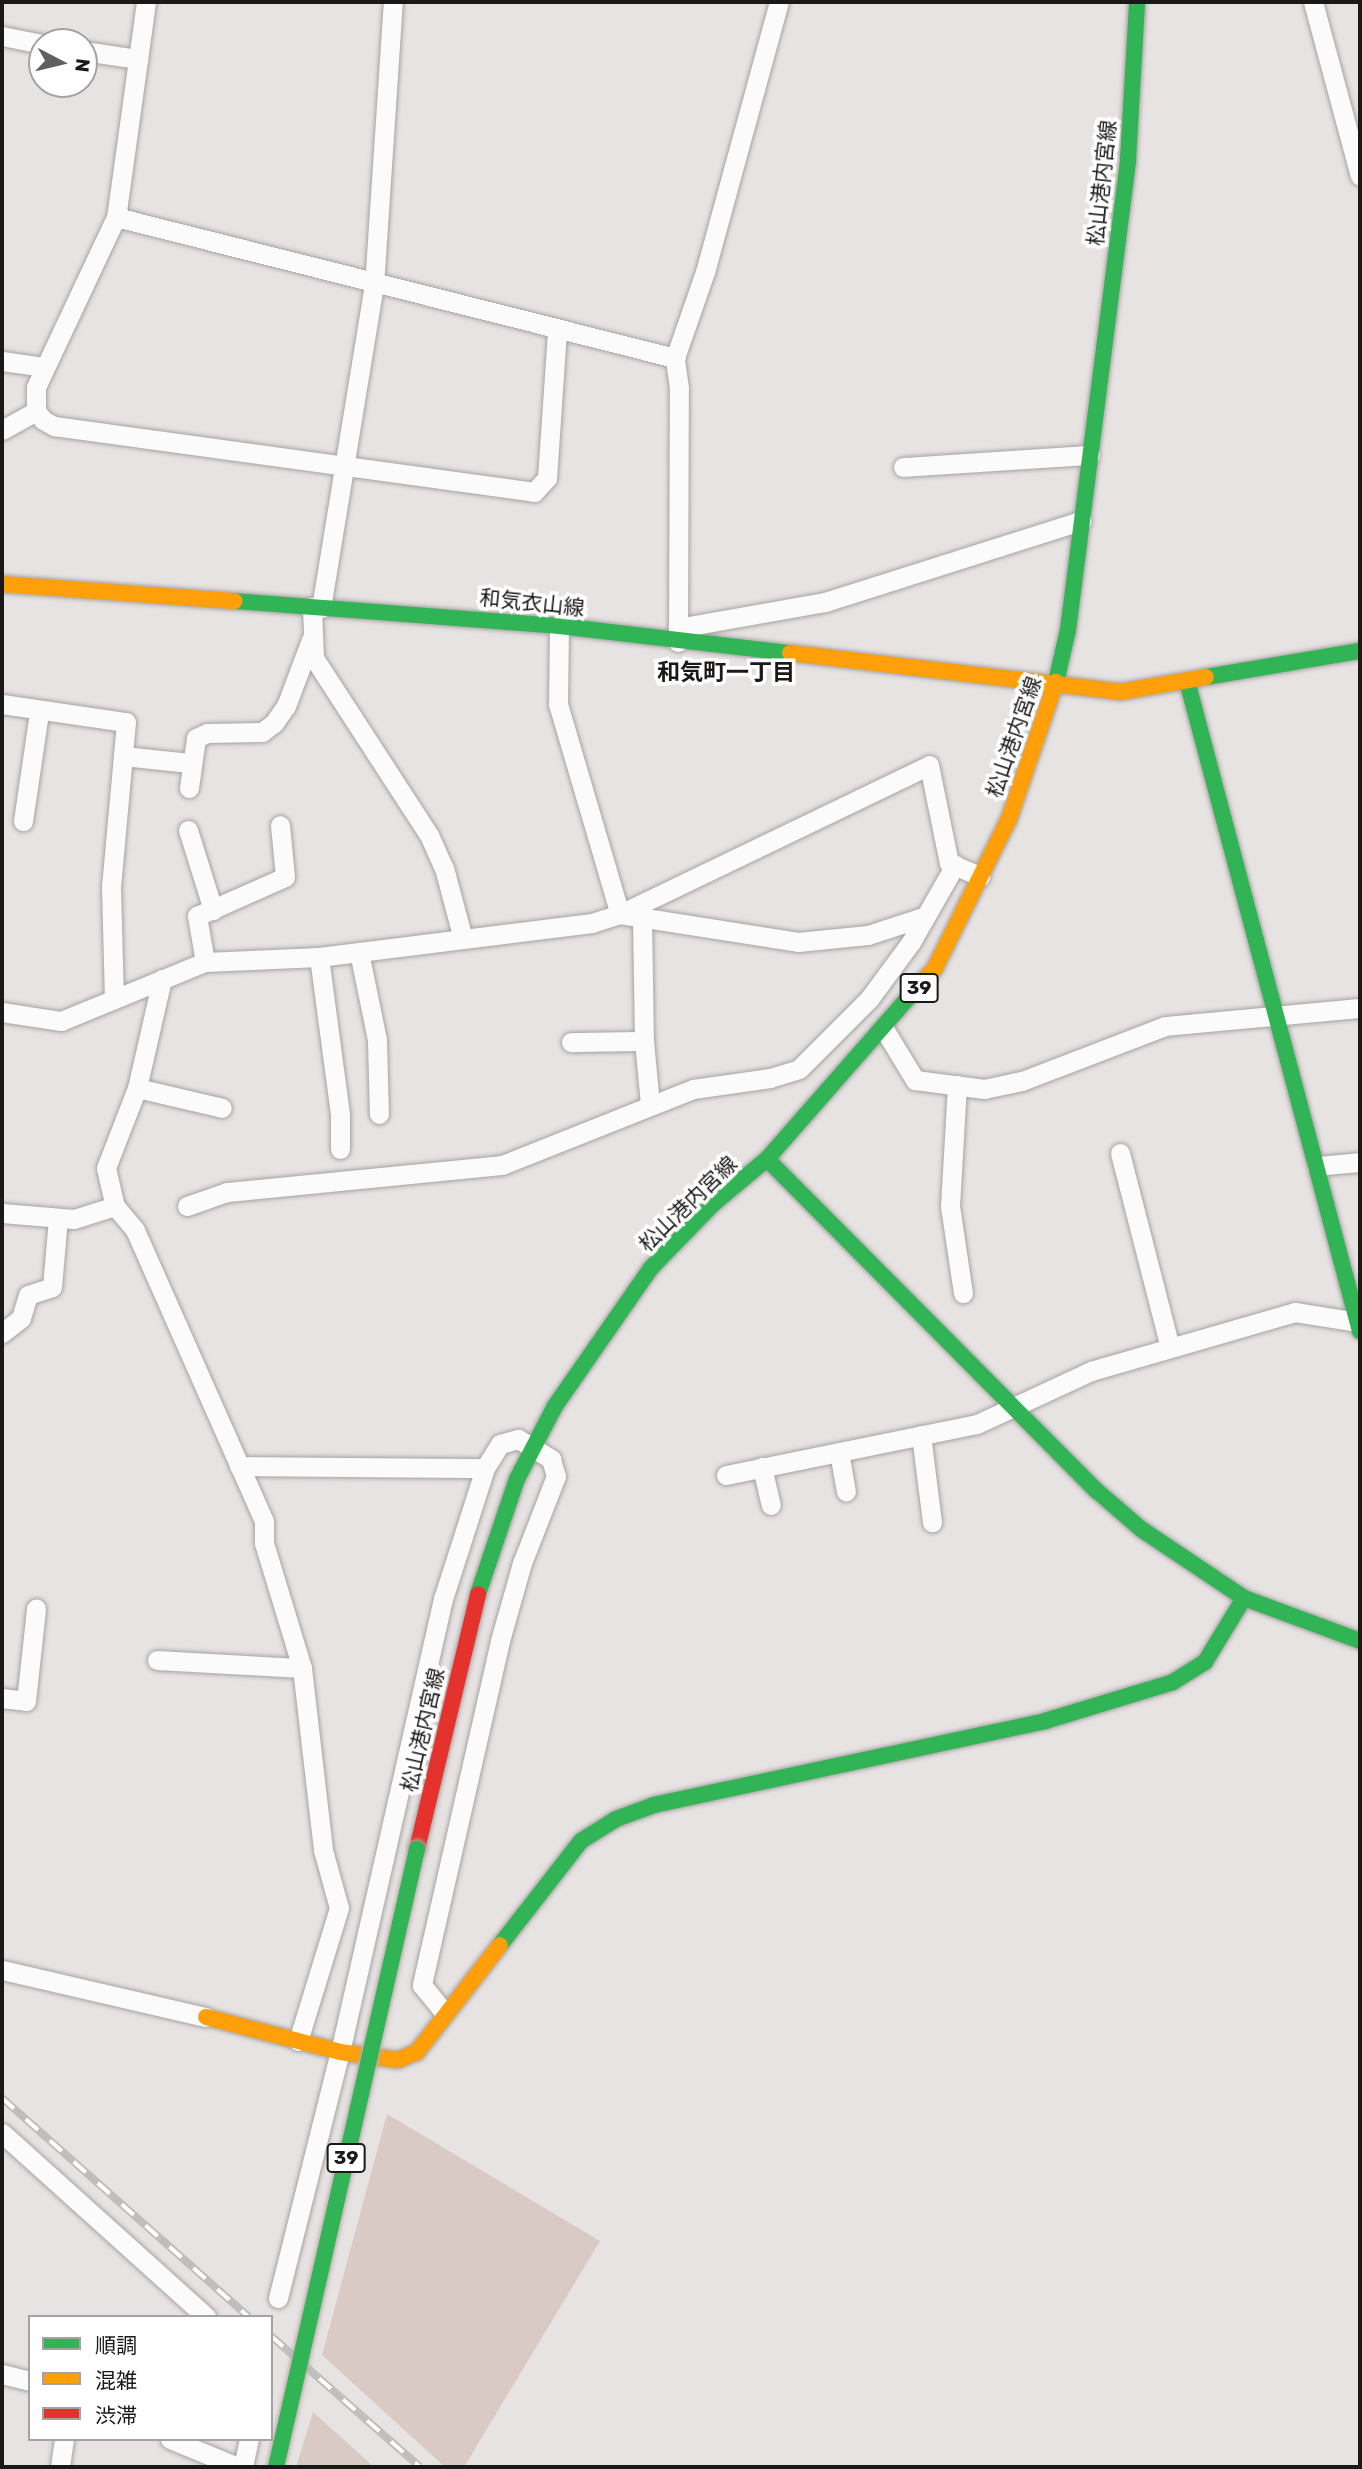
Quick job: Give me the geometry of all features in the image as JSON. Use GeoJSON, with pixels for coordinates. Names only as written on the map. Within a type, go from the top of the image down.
{"type":"FeatureCollection","features":[{"type":"Feature","properties":{"kind":"main road","name":"松山港内宮線"},"geometry":{"type":"LineString","coordinates":[[276,2467],[480,1586],[533,1444],[582,1361],[651,1268],[713,1204],[767,1159],[884,1030],[935,968],[1009,819],[1056,684],[1068,630],[1128,160],[1138,2]]}},
{"type":"Feature","properties":{"kind":"main road","name":"和気衣山線"},"geometry":{"type":"LineString","coordinates":[[2,584],[678,635],[1120,692],[1360,651]]}},
{"type":"Feature","properties":{"kind":"main road"},"geometry":{"type":"LineString","coordinates":[[1187,681],[1359,1326]]}},
{"type":"Feature","properties":{"kind":"main road"},"geometry":{"type":"LineString","coordinates":[[767,1159],[1015,1409],[1141,1529],[1244,1598],[1360,1641]]}},
{"type":"Feature","properties":{"kind":"main road"},"geometry":{"type":"LineString","coordinates":[[206,2017],[340,2052],[398,2060],[417,2052],[444,2012],[581,1841],[616,1819],[654,1805],[1045,1721],[1173,1682],[1205,1662],[1244,1598]]}},
{"type":"Feature","properties":{"kind":"street"},"geometry":{"type":"LineString","coordinates":[[36,411],[36,387],[44,367],[116,217],[146,2]]}},
{"type":"Feature","properties":{"kind":"street"},"geometry":{"type":"LineString","coordinates":[[393,2],[374,286],[344,467],[317,607],[313,636],[314,658],[429,835],[444,868],[463,939]]}},
{"type":"Feature","properties":{"kind":"street"},"geometry":{"type":"LineString","coordinates":[[779,2],[705,272],[675,358],[679,388],[678,635],[825,602],[1081,521]]}},
{"type":"Feature","properties":{"kind":"street"},"geometry":{"type":"LineString","coordinates":[[1313,2],[1360,176]]}},
{"type":"Feature","properties":{"kind":"street"},"geometry":{"type":"LineString","coordinates":[[2,36],[28,41]]}},
{"type":"Feature","properties":{"kind":"street"},"geometry":{"type":"LineString","coordinates":[[98,53],[138,59]]}},
{"type":"Feature","properties":{"kind":"street"},"geometry":{"type":"LineString","coordinates":[[116,217],[374,286],[675,358]]}},
{"type":"Feature","properties":{"kind":"street"},"geometry":{"type":"LineString","coordinates":[[36,411],[54,426],[534,492],[547,478],[557,331]]}},
{"type":"Feature","properties":{"kind":"street"},"geometry":{"type":"LineString","coordinates":[[2,361],[44,367]]}},
{"type":"Feature","properties":{"kind":"street"},"geometry":{"type":"LineString","coordinates":[[2,430],[36,411]]}},
{"type":"Feature","properties":{"kind":"street"},"geometry":{"type":"LineString","coordinates":[[904,467],[1090,454]]}},
{"type":"Feature","properties":{"kind":"street"},"geometry":{"type":"LineString","coordinates":[[559,626],[558,704],[620,914]]}},
{"type":"Feature","properties":{"kind":"street"},"geometry":{"type":"LineString","coordinates":[[188,788],[196,738],[207,733],[262,732],[274,723],[286,706],[313,636]]}},
{"type":"Feature","properties":{"kind":"street"},"geometry":{"type":"LineString","coordinates":[[2,704],[40,712],[127,722],[111,886],[114,999]]}},
{"type":"Feature","properties":{"kind":"street"},"geometry":{"type":"LineString","coordinates":[[23,821],[40,712]]}},
{"type":"Feature","properties":{"kind":"street"},"geometry":{"type":"LineString","coordinates":[[123,756],[190,763]]}},
{"type":"Feature","properties":{"kind":"street"},"geometry":{"type":"LineString","coordinates":[[2,1012],[61,1021],[205,962],[318,957],[592,923],[620,914],[929,765],[949,863],[980,876]]}},
{"type":"Feature","properties":{"kind":"street"},"geometry":{"type":"LineString","coordinates":[[205,962],[197,916],[285,877],[280,825]]}},
{"type":"Feature","properties":{"kind":"street"},"geometry":{"type":"LineString","coordinates":[[188,830],[213,910]]}},
{"type":"Feature","properties":{"kind":"street"},"geometry":{"type":"LineString","coordinates":[[187,1206],[227,1192],[502,1165],[692,1088],[770,1078],[799,1069],[869,999],[926,916],[955,866]]}},
{"type":"Feature","properties":{"kind":"street"},"geometry":{"type":"LineString","coordinates":[[620,914],[808,942],[868,935],[926,916]]}},
{"type":"Feature","properties":{"kind":"street"},"geometry":{"type":"LineString","coordinates":[[642,917],[644,1041],[650,1105]]}},
{"type":"Feature","properties":{"kind":"street"},"geometry":{"type":"LineString","coordinates":[[359,952],[377,1040],[379,1114]]}},
{"type":"Feature","properties":{"kind":"street"},"geometry":{"type":"LineString","coordinates":[[318,957],[340,1115],[340,1149]]}},
{"type":"Feature","properties":{"kind":"street"},"geometry":{"type":"LineString","coordinates":[[162,979],[137,1088],[106,1168],[114,1206],[135,1230],[264,1521],[264,1543],[302,1668],[323,1850],[339,1908],[298,2041]]}},
{"type":"Feature","properties":{"kind":"street"},"geometry":{"type":"LineString","coordinates":[[884,1030],[915,1080],[984,1089],[1022,1081],[1165,1026],[1279,1019],[1360,1008]]}},
{"type":"Feature","properties":{"kind":"street"},"geometry":{"type":"LineString","coordinates":[[571,1042],[644,1041]]}},
{"type":"Feature","properties":{"kind":"street"},"geometry":{"type":"LineString","coordinates":[[957,1085],[950,1206],[963,1293]]}},
{"type":"Feature","properties":{"kind":"street"},"geometry":{"type":"LineString","coordinates":[[137,1088],[222,1108]]}},
{"type":"Feature","properties":{"kind":"street"},"geometry":{"type":"LineString","coordinates":[[1120,1153],[1170,1348]]}},
{"type":"Feature","properties":{"kind":"street"},"geometry":{"type":"LineString","coordinates":[[1317,1166],[1360,1162]]}},
{"type":"Feature","properties":{"kind":"street"},"geometry":{"type":"LineString","coordinates":[[2,1213],[58,1219],[114,1206]]}},
{"type":"Feature","properties":{"kind":"street"},"geometry":{"type":"LineString","coordinates":[[2,1333],[20,1318],[28,1295],[52,1287],[58,1219]]}},
{"type":"Feature","properties":{"kind":"street"},"geometry":{"type":"LineString","coordinates":[[726,1475],[978,1424],[1015,1409],[1091,1371],[1295,1312],[1359,1326]]}},
{"type":"Feature","properties":{"kind":"street"},"geometry":{"type":"LineString","coordinates":[[921,1435],[932,1522]]}},
{"type":"Feature","properties":{"kind":"street"},"geometry":{"type":"LineString","coordinates":[[278,2298],[340,2052],[443,1599],[485,1468],[500,1444],[519,1438],[533,1444],[551,1459],[556,1476],[522,1563],[500,1641],[422,1985],[444,2012]]}},
{"type":"Feature","properties":{"kind":"street"},"geometry":{"type":"LineString","coordinates":[[839,1452],[846,1491]]}},
{"type":"Feature","properties":{"kind":"street"},"geometry":{"type":"LineString","coordinates":[[239,1466],[485,1468]]}},
{"type":"Feature","properties":{"kind":"street"},"geometry":{"type":"LineString","coordinates":[[762,1468],[771,1504]]}},
{"type":"Feature","properties":{"kind":"street"},"geometry":{"type":"LineString","coordinates":[[2,1699],[26,1702],[36,1609]]}},
{"type":"Feature","properties":{"kind":"street"},"geometry":{"type":"LineString","coordinates":[[157,1660],[302,1668]]}},
{"type":"Feature","properties":{"kind":"street"},"geometry":{"type":"LineString","coordinates":[[2,1970],[206,2017]]}},
{"type":"Feature","properties":{"kind":"street"},"geometry":{"type":"LineString","coordinates":[[2,2133],[204,2315]]}},
{"type":"Feature","properties":{"kind":"street"},"geometry":{"type":"LineString","coordinates":[[2,2374],[28,2380]]}},
{"type":"Feature","properties":{"kind":"street"},"geometry":{"type":"LineString","coordinates":[[60,2467],[64,2441]]}},
{"type":"Feature","properties":{"kind":"street"},"geometry":{"type":"LineString","coordinates":[[175,2441],[240,2467],[248,2441]]}},
{"type":"Feature","properties":{"kind":"shaded area"},"geometry":{"type":"Polygon","coordinates":[[[387,2114],[600,2241],[464,2467],[445,2467],[322,2355],[387,2114]]]}},
{"type":"Feature","properties":{"kind":"shaded area"},"geometry":{"type":"Polygon","coordinates":[[[313,2412],[374,2467],[296,2467],[313,2412]]]}},
{"type":"Feature","properties":{"kind":"railway"},"geometry":{"type":"LineString","coordinates":[[2,2098],[247,2315]]}},
{"type":"Feature","properties":{"kind":"railway"},"geometry":{"type":"LineString","coordinates":[[273,2338],[420,2467]]}},
{"type":"Feature","properties":{"kind":"traffic: fast"},"geometry":{"type":"LineString","coordinates":[[1056,682],[1068,630],[1128,160],[1137,2]]}},
{"type":"Feature","properties":{"kind":"traffic: fast"},"geometry":{"type":"LineString","coordinates":[[234,601],[559,626],[790,653]]}},
{"type":"Feature","properties":{"kind":"traffic: fast"},"geometry":{"type":"LineString","coordinates":[[1206,677],[1360,651]]}},
{"type":"Feature","properties":{"kind":"traffic: fast"},"geometry":{"type":"LineString","coordinates":[[1187,681],[1360,1331]]}},
{"type":"Feature","properties":{"kind":"traffic: fast"},"geometry":{"type":"LineString","coordinates":[[478,1594],[517,1479],[555,1406],[651,1268],[713,1204],[767,1159],[923,981]]}},
{"type":"Feature","properties":{"kind":"traffic: fast"},"geometry":{"type":"LineString","coordinates":[[767,1159],[1097,1491],[1141,1529],[1244,1598],[1360,1641]]}},
{"type":"Feature","properties":{"kind":"traffic: fast"},"geometry":{"type":"LineString","coordinates":[[500,1945],[581,1841],[616,1819],[654,1805],[1045,1721],[1173,1682],[1205,1662],[1244,1598]]}},
{"type":"Feature","properties":{"kind":"traffic: fast"},"geometry":{"type":"LineString","coordinates":[[276,2467],[417,1849]]}},
{"type":"Feature","properties":{"kind":"traffic: slow"},"geometry":{"type":"LineString","coordinates":[[2,584],[234,601]]}},
{"type":"Feature","properties":{"kind":"traffic: slow"},"geometry":{"type":"LineString","coordinates":[[790,653],[1120,692],[1206,677]]}},
{"type":"Feature","properties":{"kind":"traffic: slow"},"geometry":{"type":"LineString","coordinates":[[923,981],[935,968],[1009,819],[1056,682]]}},
{"type":"Feature","properties":{"kind":"traffic: slow"},"geometry":{"type":"LineString","coordinates":[[206,2017],[340,2052],[398,2060],[417,2052],[500,1945]]}},
{"type":"Feature","properties":{"kind":"traffic: jam"},"geometry":{"type":"LineString","coordinates":[[417,1849],[478,1594]]}},
{"type":"Feature","properties":{"kind":"district","name":"和気町一丁目"},"geometry":{"type":"Point","coordinates":[726,672]}}]}
